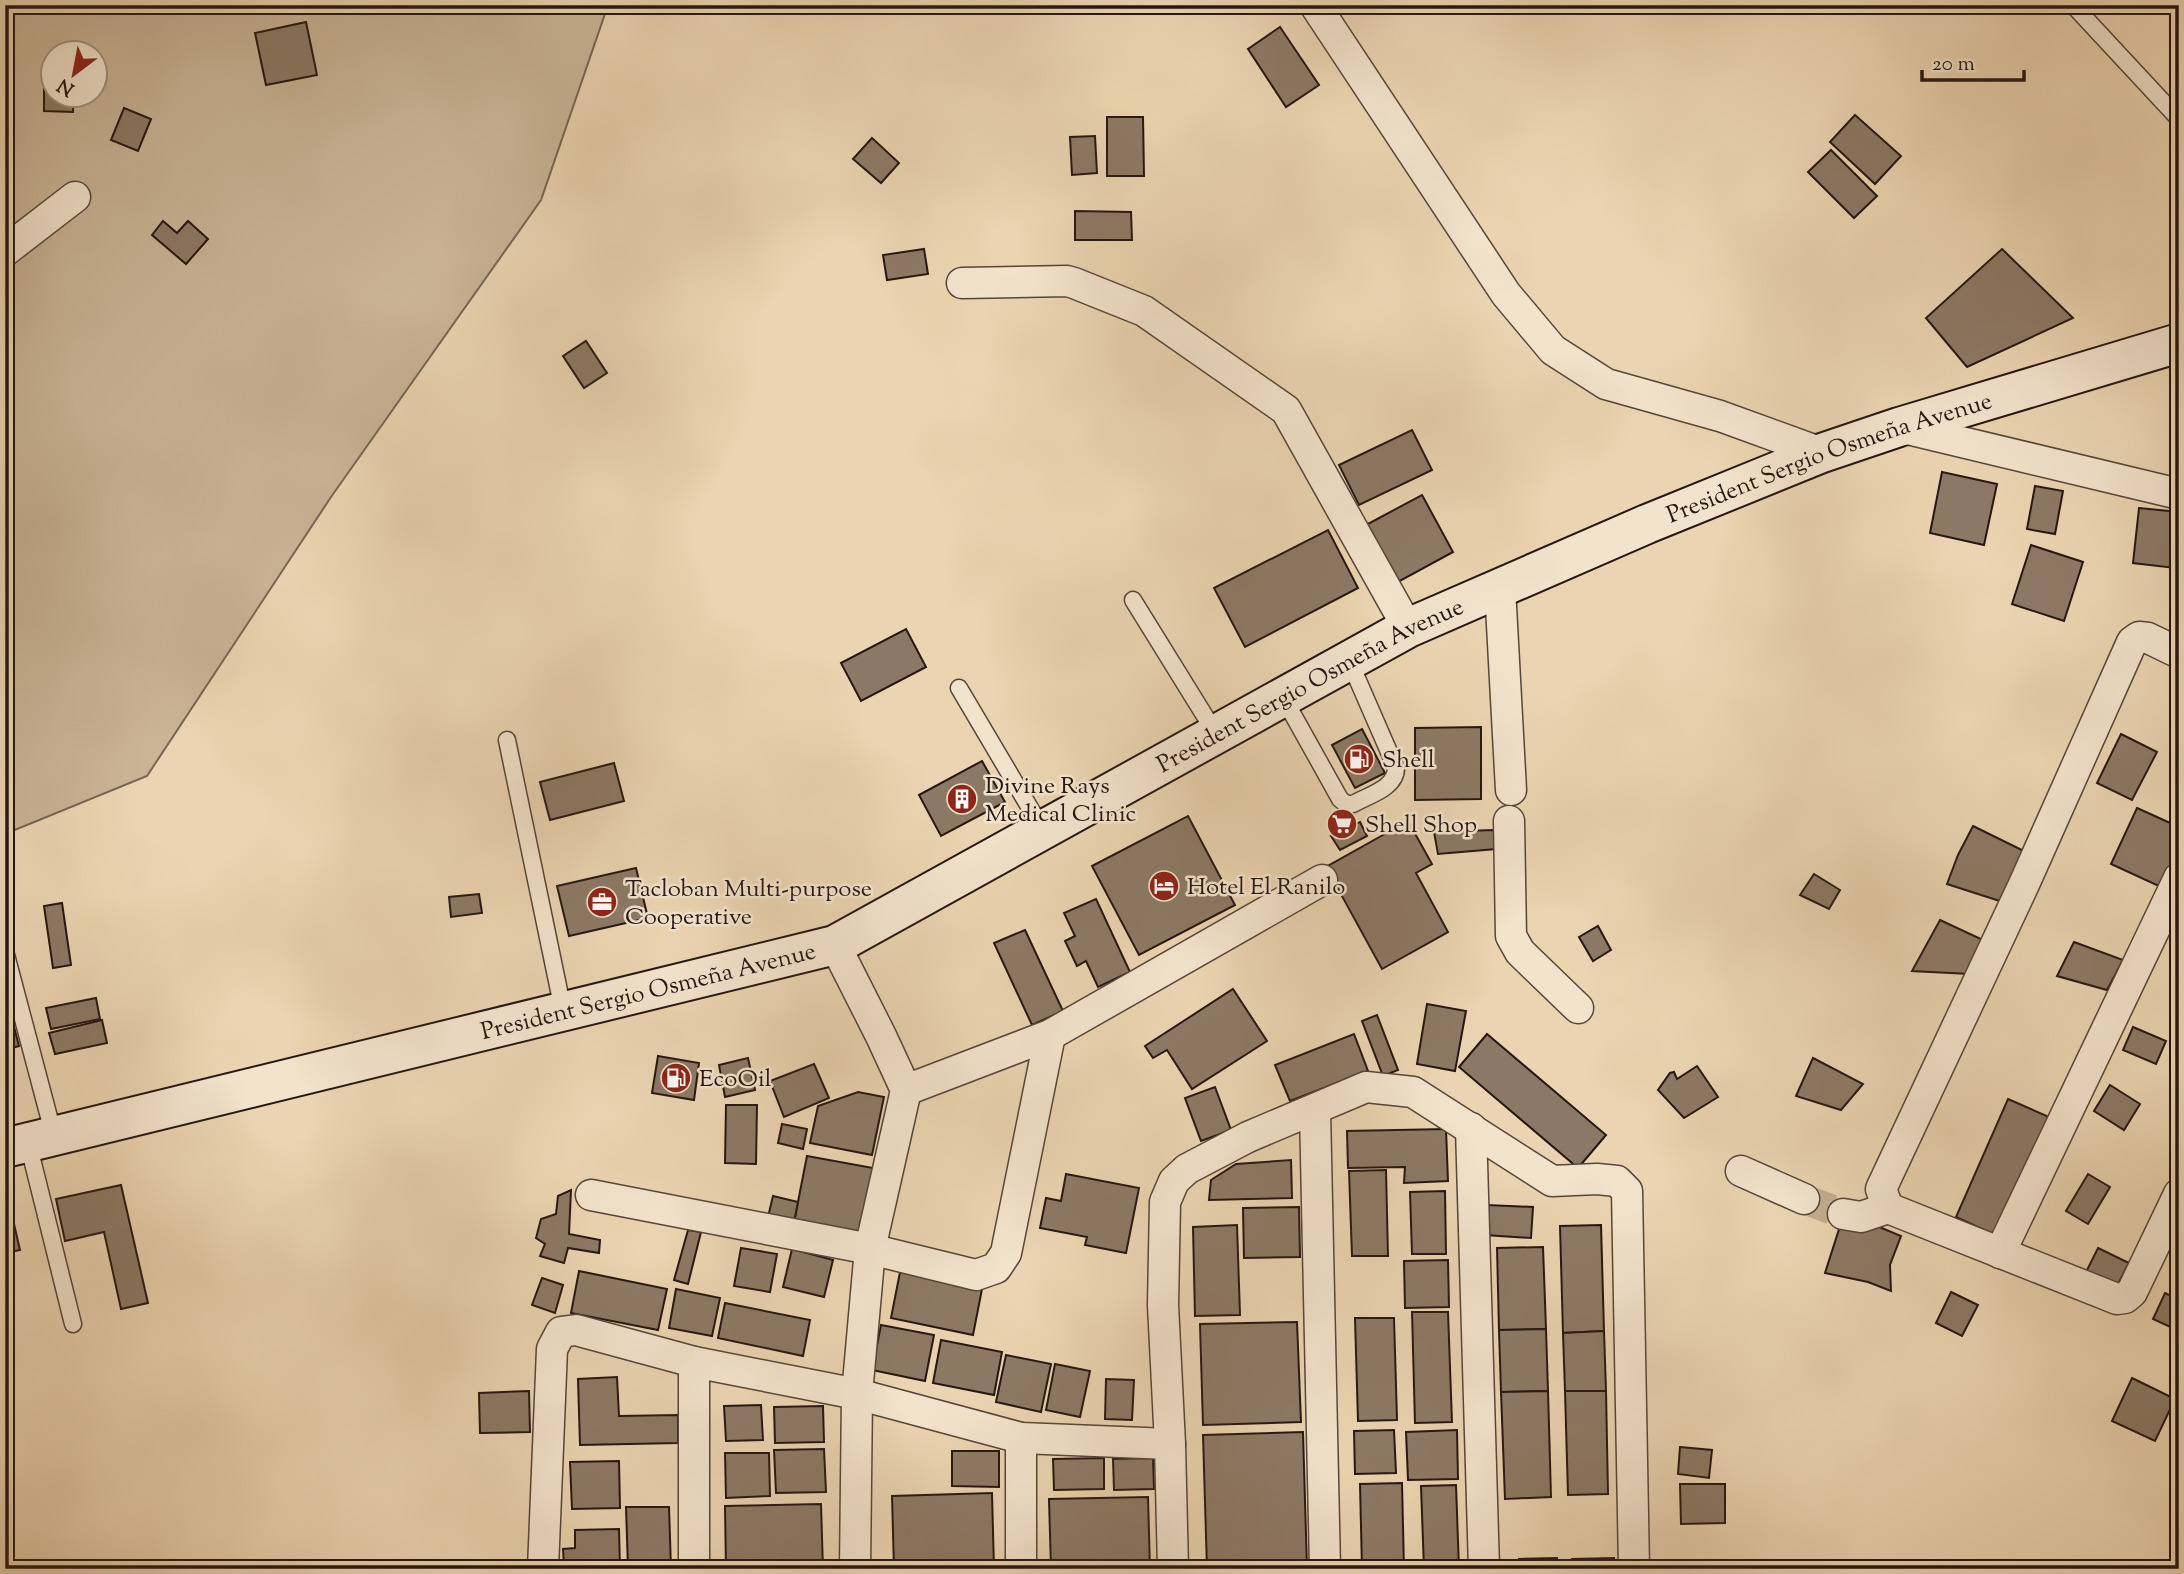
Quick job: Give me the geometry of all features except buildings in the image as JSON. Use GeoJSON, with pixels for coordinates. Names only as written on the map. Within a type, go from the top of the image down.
{"type":"FeatureCollection","features":[{"type":"Feature","properties":{"kind":"main road","name":"President Sergio Osmeña Avenue"},"geometry":{"type":"LineString","coordinates":[[29,1142],[835,945],[1408,628],[1647,524],[1822,453],[1899,427],[2179,344]]}},
{"type":"Feature","properties":{"kind":"street"},"geometry":{"type":"LineString","coordinates":[[1315,5],[1506,294],[1553,350],[1606,384],[1720,416],[1822,453]]}},
{"type":"Feature","properties":{"kind":"street"},"geometry":{"type":"LineString","coordinates":[[5,251],[75,197]]}},
{"type":"Feature","properties":{"kind":"street"},"geometry":{"type":"LineString","coordinates":[[962,283],[1067,281],[1086,288],[1144,312],[1286,410],[1408,628]]}},
{"type":"Feature","properties":{"kind":"street"},"geometry":{"type":"LineString","coordinates":[[1899,427],[2179,494]]}},
{"type":"Feature","properties":{"kind":"street"},"geometry":{"type":"LineString","coordinates":[[1500,588],[1511,790]]}},
{"type":"Feature","properties":{"kind":"street"},"geometry":{"type":"LineString","coordinates":[[1888,1208],[1881,1189],[2025,882],[2132,642],[2139,638],[2148,638],[2179,653]]}},
{"type":"Feature","properties":{"kind":"street"},"geometry":{"type":"LineString","coordinates":[[1509,821],[1511,936],[1520,952],[1578,1008]]}},
{"type":"Feature","properties":{"kind":"street"},"geometry":{"type":"LineString","coordinates":[[2000,1253],[2179,878]]}},
{"type":"Feature","properties":{"kind":"street"},"geometry":{"type":"LineString","coordinates":[[905,1090],[1049,1035],[1322,880]]}},
{"type":"Feature","properties":{"kind":"street"},"geometry":{"type":"LineString","coordinates":[[835,945],[905,1090],[870,1249],[858,1394],[855,1569]]}},
{"type":"Feature","properties":{"kind":"street"},"geometry":{"type":"LineString","coordinates":[[591,1195],[870,1249],[976,1275],[996,1268],[1006,1253],[1049,1035]]}},
{"type":"Feature","properties":{"kind":"street"},"geometry":{"type":"LineString","coordinates":[[1172,1569],[1163,1292],[1165,1202],[1174,1181],[1187,1169],[1248,1138],[1366,1087],[1413,1092],[1552,1181],[1617,1181],[1627,1191],[1634,1569]]}},
{"type":"Feature","properties":{"kind":"street"},"geometry":{"type":"LineString","coordinates":[[1315,1111],[1325,1569]]}},
{"type":"Feature","properties":{"kind":"street"},"geometry":{"type":"LineString","coordinates":[[1471,1128],[1483,1569]]}},
{"type":"Feature","properties":{"kind":"street"},"geometry":{"type":"LineString","coordinates":[[1741,1171],[1804,1199]]}},
{"type":"Feature","properties":{"kind":"street"},"geometry":{"type":"LineString","coordinates":[[1843,1214],[1861,1217],[1888,1208],[2117,1298],[2125,1298],[2132,1292],[2179,1194]]}},
{"type":"Feature","properties":{"kind":"street"},"geometry":{"type":"LineString","coordinates":[[543,1569],[552,1349],[561,1332],[576,1330],[694,1362],[858,1394],[1021,1438],[1170,1444]]}},
{"type":"Feature","properties":{"kind":"street"},"geometry":{"type":"LineString","coordinates":[[694,1362],[694,1569]]}},
{"type":"Feature","properties":{"kind":"street"},"geometry":{"type":"LineString","coordinates":[[1021,1438],[1021,1569]]}},
{"type":"Feature","properties":{"kind":"lane"},"geometry":{"type":"LineString","coordinates":[[2073,5],[2179,119]]}},
{"type":"Feature","properties":{"kind":"lane"},"geometry":{"type":"LineString","coordinates":[[1133,600],[1216,734]]}},
{"type":"Feature","properties":{"kind":"lane"},"geometry":{"type":"LineString","coordinates":[[1283,697],[1340,799],[1346,804],[1353,804],[1391,783],[1396,776],[1396,768],[1349,660]]}},
{"type":"Feature","properties":{"kind":"lane"},"geometry":{"type":"LineString","coordinates":[[959,688],[1043,830]]}},
{"type":"Feature","properties":{"kind":"lane"},"geometry":{"type":"LineString","coordinates":[[507,740],[563,1010]]}},
{"type":"Feature","properties":{"kind":"lane"},"geometry":{"type":"LineString","coordinates":[[5,951],[29,1142],[73,1324]]}},
{"type":"Feature","properties":{"kind":"shaded area"},"geometry":{"type":"Polygon","coordinates":[[[5,5],[608,5],[541,200],[331,497],[147,776],[5,834],[5,5]]]}},
{"type":"Feature","properties":{"kind":"tunnel"},"geometry":{"type":"LineString","coordinates":[[1804,1199],[1843,1214]]}},
{"type":"Feature","properties":{"kind":"place","name":"Shell"},"geometry":{"type":"Point","coordinates":[1359,759]}},
{"type":"Feature","properties":{"kind":"place","name":"Divine Rays Medical Clinic"},"geometry":{"type":"Point","coordinates":[962,799]}},
{"type":"Feature","properties":{"kind":"place","name":"Shell Shop"},"geometry":{"type":"Point","coordinates":[1342,824]}},
{"type":"Feature","properties":{"kind":"place","name":"Hotel El Ranilo"},"geometry":{"type":"Point","coordinates":[1164,886]}},
{"type":"Feature","properties":{"kind":"place","name":"Tacloban Multi-purpose Cooperative"},"geometry":{"type":"Point","coordinates":[602,902]}},
{"type":"Feature","properties":{"kind":"place","name":"EcoOil"},"geometry":{"type":"Point","coordinates":[676,1078]}}]}
